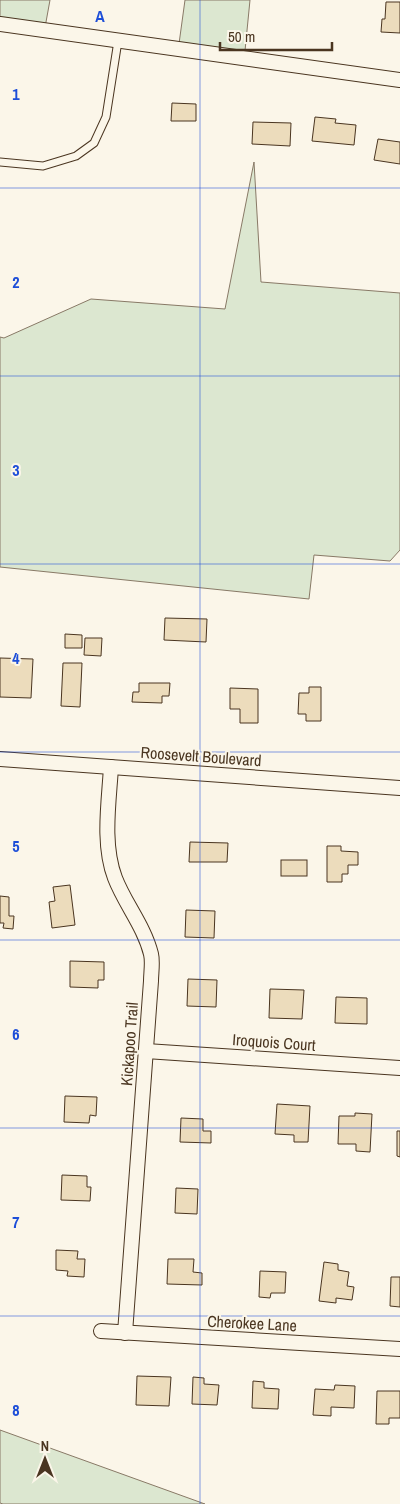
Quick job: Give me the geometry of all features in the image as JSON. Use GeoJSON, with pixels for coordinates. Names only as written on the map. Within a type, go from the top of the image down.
{"type":"FeatureCollection","features":[{"type":"Feature","properties":{"kind":"street"},"geometry":{"type":"LineString","coordinates":[[0,24],[400,80]]}},
{"type":"Feature","properties":{"kind":"street","name":"Roosevelt Boulevard"},"geometry":{"type":"LineString","coordinates":[[0,759],[400,788]]}},
{"type":"Feature","properties":{"kind":"street","name":"Kickapoo Trail"},"geometry":{"type":"LineString","coordinates":[[110,767],[107,843],[110,861],[115,877],[144,934],[151,956],[151,981],[125,1333]]}},
{"type":"Feature","properties":{"kind":"street","name":"Iroquois Court"},"geometry":{"type":"LineString","coordinates":[[146,1051],[400,1068]]}},
{"type":"Feature","properties":{"kind":"street","name":"Cherokee Lane"},"geometry":{"type":"LineString","coordinates":[[101,1332],[400,1350]]}},
{"type":"Feature","properties":{"kind":"lane"},"geometry":{"type":"LineString","coordinates":[[0,162],[43,166],[76,156],[94,143],[106,117],[118,40]]}},
{"type":"Feature","properties":{"kind":"green space"},"geometry":{"type":"Polygon","coordinates":[[[0,0],[50,0],[44,33],[0,28],[0,0]]]}},
{"type":"Feature","properties":{"kind":"green space"},"geometry":{"type":"Polygon","coordinates":[[[185,0],[250,0],[244,61],[178,51],[185,0]]]}},
{"type":"Feature","properties":{"kind":"green space"},"geometry":{"type":"Polygon","coordinates":[[[254,162],[261,282],[400,293],[400,550],[390,561],[314,555],[309,599],[0,567],[0,337],[4,338],[91,299],[225,309],[254,162]]]}},
{"type":"Feature","properties":{"kind":"green space"},"geometry":{"type":"Polygon","coordinates":[[[0,1430],[205,1504],[0,1503],[0,1430]]]}},
{"type":"Feature","properties":{"kind":"building"},"geometry":{"type":"Polygon","coordinates":[[[386,2],[400,2],[400,33],[381,32],[382,19],[385,19],[386,2]]]}},
{"type":"Feature","properties":{"kind":"building"},"geometry":{"type":"Polygon","coordinates":[[[172,103],[196,104],[196,121],[171,121],[172,103]]]}},
{"type":"Feature","properties":{"kind":"building"},"geometry":{"type":"Polygon","coordinates":[[[315,117],[336,119],[335,123],[356,125],[354,145],[312,141],[315,117]]]}},
{"type":"Feature","properties":{"kind":"building"},"geometry":{"type":"Polygon","coordinates":[[[253,122],[291,123],[290,146],[252,144],[253,122]]]}},
{"type":"Feature","properties":{"kind":"building"},"geometry":{"type":"Polygon","coordinates":[[[378,139],[400,142],[400,164],[374,160],[378,139]]]}},
{"type":"Feature","properties":{"kind":"building"},"geometry":{"type":"Polygon","coordinates":[[[165,618],[207,619],[206,642],[164,640],[165,618]]]}},
{"type":"Feature","properties":{"kind":"building"},"geometry":{"type":"Polygon","coordinates":[[[65,634],[82,635],[82,648],[65,648],[65,634]]]}},
{"type":"Feature","properties":{"kind":"building"},"geometry":{"type":"Polygon","coordinates":[[[85,638],[102,638],[101,656],[84,655],[85,638]]]}},
{"type":"Feature","properties":{"kind":"building"},"geometry":{"type":"Polygon","coordinates":[[[0,658],[33,659],[31,698],[0,697],[0,658]]]}},
{"type":"Feature","properties":{"kind":"building"},"geometry":{"type":"Polygon","coordinates":[[[63,663],[82,663],[80,707],[61,706],[63,663]]]}},
{"type":"Feature","properties":{"kind":"building"},"geometry":{"type":"Polygon","coordinates":[[[139,683],[170,683],[169,696],[162,696],[162,703],[132,702],[133,692],[139,692],[139,683]]]}},
{"type":"Feature","properties":{"kind":"building"},"geometry":{"type":"Polygon","coordinates":[[[309,687],[321,687],[321,721],[306,721],[306,714],[298,714],[299,693],[309,693],[309,687]]]}},
{"type":"Feature","properties":{"kind":"building"},"geometry":{"type":"Polygon","coordinates":[[[230,688],[258,689],[258,723],[240,723],[240,709],[230,709],[230,688]]]}},
{"type":"Feature","properties":{"kind":"building"},"geometry":{"type":"Polygon","coordinates":[[[190,842],[228,843],[227,862],[189,862],[190,842]]]}},
{"type":"Feature","properties":{"kind":"building"},"geometry":{"type":"Polygon","coordinates":[[[327,846],[341,846],[341,851],[358,852],[358,865],[348,865],[348,874],[342,874],[342,882],[327,882],[327,846]]]}},
{"type":"Feature","properties":{"kind":"building"},"geometry":{"type":"Polygon","coordinates":[[[281,860],[307,860],[307,876],[281,876],[281,860]]]}},
{"type":"Feature","properties":{"kind":"building"},"geometry":{"type":"Polygon","coordinates":[[[70,885],[75,925],[52,928],[49,902],[55,901],[53,887],[70,885]]]}},
{"type":"Feature","properties":{"kind":"building"},"geometry":{"type":"Polygon","coordinates":[[[0,896],[9,897],[9,916],[14,916],[13,929],[3,928],[4,923],[0,923],[0,896]]]}},
{"type":"Feature","properties":{"kind":"building"},"geometry":{"type":"Polygon","coordinates":[[[186,910],[215,911],[214,938],[185,937],[186,910]]]}},
{"type":"Feature","properties":{"kind":"building"},"geometry":{"type":"Polygon","coordinates":[[[70,961],[104,962],[104,980],[98,980],[98,988],[70,987],[70,961]]]}},
{"type":"Feature","properties":{"kind":"building"},"geometry":{"type":"Polygon","coordinates":[[[188,979],[217,980],[216,1007],[187,1006],[188,979]]]}},
{"type":"Feature","properties":{"kind":"building"},"geometry":{"type":"Polygon","coordinates":[[[270,989],[304,990],[302,1019],[269,1018],[270,989]]]}},
{"type":"Feature","properties":{"kind":"building"},"geometry":{"type":"Polygon","coordinates":[[[336,997],[367,998],[367,1024],[335,1023],[336,997]]]}},
{"type":"Feature","properties":{"kind":"building"},"geometry":{"type":"Polygon","coordinates":[[[65,1096],[97,1097],[96,1116],[90,1115],[89,1123],[64,1122],[65,1096]]]}},
{"type":"Feature","properties":{"kind":"building"},"geometry":{"type":"Polygon","coordinates":[[[277,1104],[310,1106],[308,1142],[294,1142],[294,1135],[275,1134],[277,1104]]]}},
{"type":"Feature","properties":{"kind":"building"},"geometry":{"type":"Polygon","coordinates":[[[355,1113],[372,1114],[370,1152],[356,1151],[356,1144],[338,1144],[339,1116],[355,1116],[355,1113]]]}},
{"type":"Feature","properties":{"kind":"building"},"geometry":{"type":"Polygon","coordinates":[[[181,1118],[203,1119],[203,1131],[211,1131],[211,1143],[180,1142],[181,1118]]]}},
{"type":"Feature","properties":{"kind":"building"},"geometry":{"type":"Polygon","coordinates":[[[397,1131],[400,1131],[400,1157],[397,1156],[397,1131]]]}},
{"type":"Feature","properties":{"kind":"building"},"geometry":{"type":"Polygon","coordinates":[[[62,1175],[87,1176],[87,1187],[91,1187],[90,1201],[61,1200],[62,1175]]]}},
{"type":"Feature","properties":{"kind":"building"},"geometry":{"type":"Polygon","coordinates":[[[176,1188],[198,1189],[197,1214],[175,1213],[176,1188]]]}},
{"type":"Feature","properties":{"kind":"building"},"geometry":{"type":"Polygon","coordinates":[[[56,1250],[78,1251],[77,1259],[85,1259],[84,1277],[67,1276],[68,1271],[56,1270],[56,1250]]]}},
{"type":"Feature","properties":{"kind":"building"},"geometry":{"type":"Polygon","coordinates":[[[168,1259],[194,1259],[193,1272],[202,1273],[202,1285],[167,1284],[168,1259]]]}},
{"type":"Feature","properties":{"kind":"building"},"geometry":{"type":"Polygon","coordinates":[[[324,1262],[338,1264],[338,1270],[349,1272],[347,1286],[354,1287],[352,1300],[336,1298],[336,1303],[319,1301],[324,1262]]]}},
{"type":"Feature","properties":{"kind":"building"},"geometry":{"type":"Polygon","coordinates":[[[260,1271],[286,1272],[285,1293],[271,1293],[270,1298],[259,1297],[260,1271]]]}},
{"type":"Feature","properties":{"kind":"building"},"geometry":{"type":"Polygon","coordinates":[[[391,1277],[400,1277],[400,1307],[390,1306],[391,1277]]]}},
{"type":"Feature","properties":{"kind":"building"},"geometry":{"type":"Polygon","coordinates":[[[137,1376],[171,1377],[169,1406],[136,1405],[137,1376]]]}},
{"type":"Feature","properties":{"kind":"building"},"geometry":{"type":"Polygon","coordinates":[[[193,1377],[204,1378],[204,1384],[219,1385],[217,1405],[192,1404],[193,1377]]]}},
{"type":"Feature","properties":{"kind":"building"},"geometry":{"type":"Polygon","coordinates":[[[253,1381],[264,1382],[264,1388],[279,1389],[278,1409],[252,1408],[253,1381]]]}},
{"type":"Feature","properties":{"kind":"building"},"geometry":{"type":"Polygon","coordinates":[[[335,1385],[355,1386],[354,1408],[331,1407],[331,1416],[313,1415],[315,1389],[334,1390],[335,1385]]]}},
{"type":"Feature","properties":{"kind":"building"},"geometry":{"type":"Polygon","coordinates":[[[377,1391],[400,1391],[400,1418],[389,1418],[389,1424],[376,1424],[377,1391]]]}}]}
